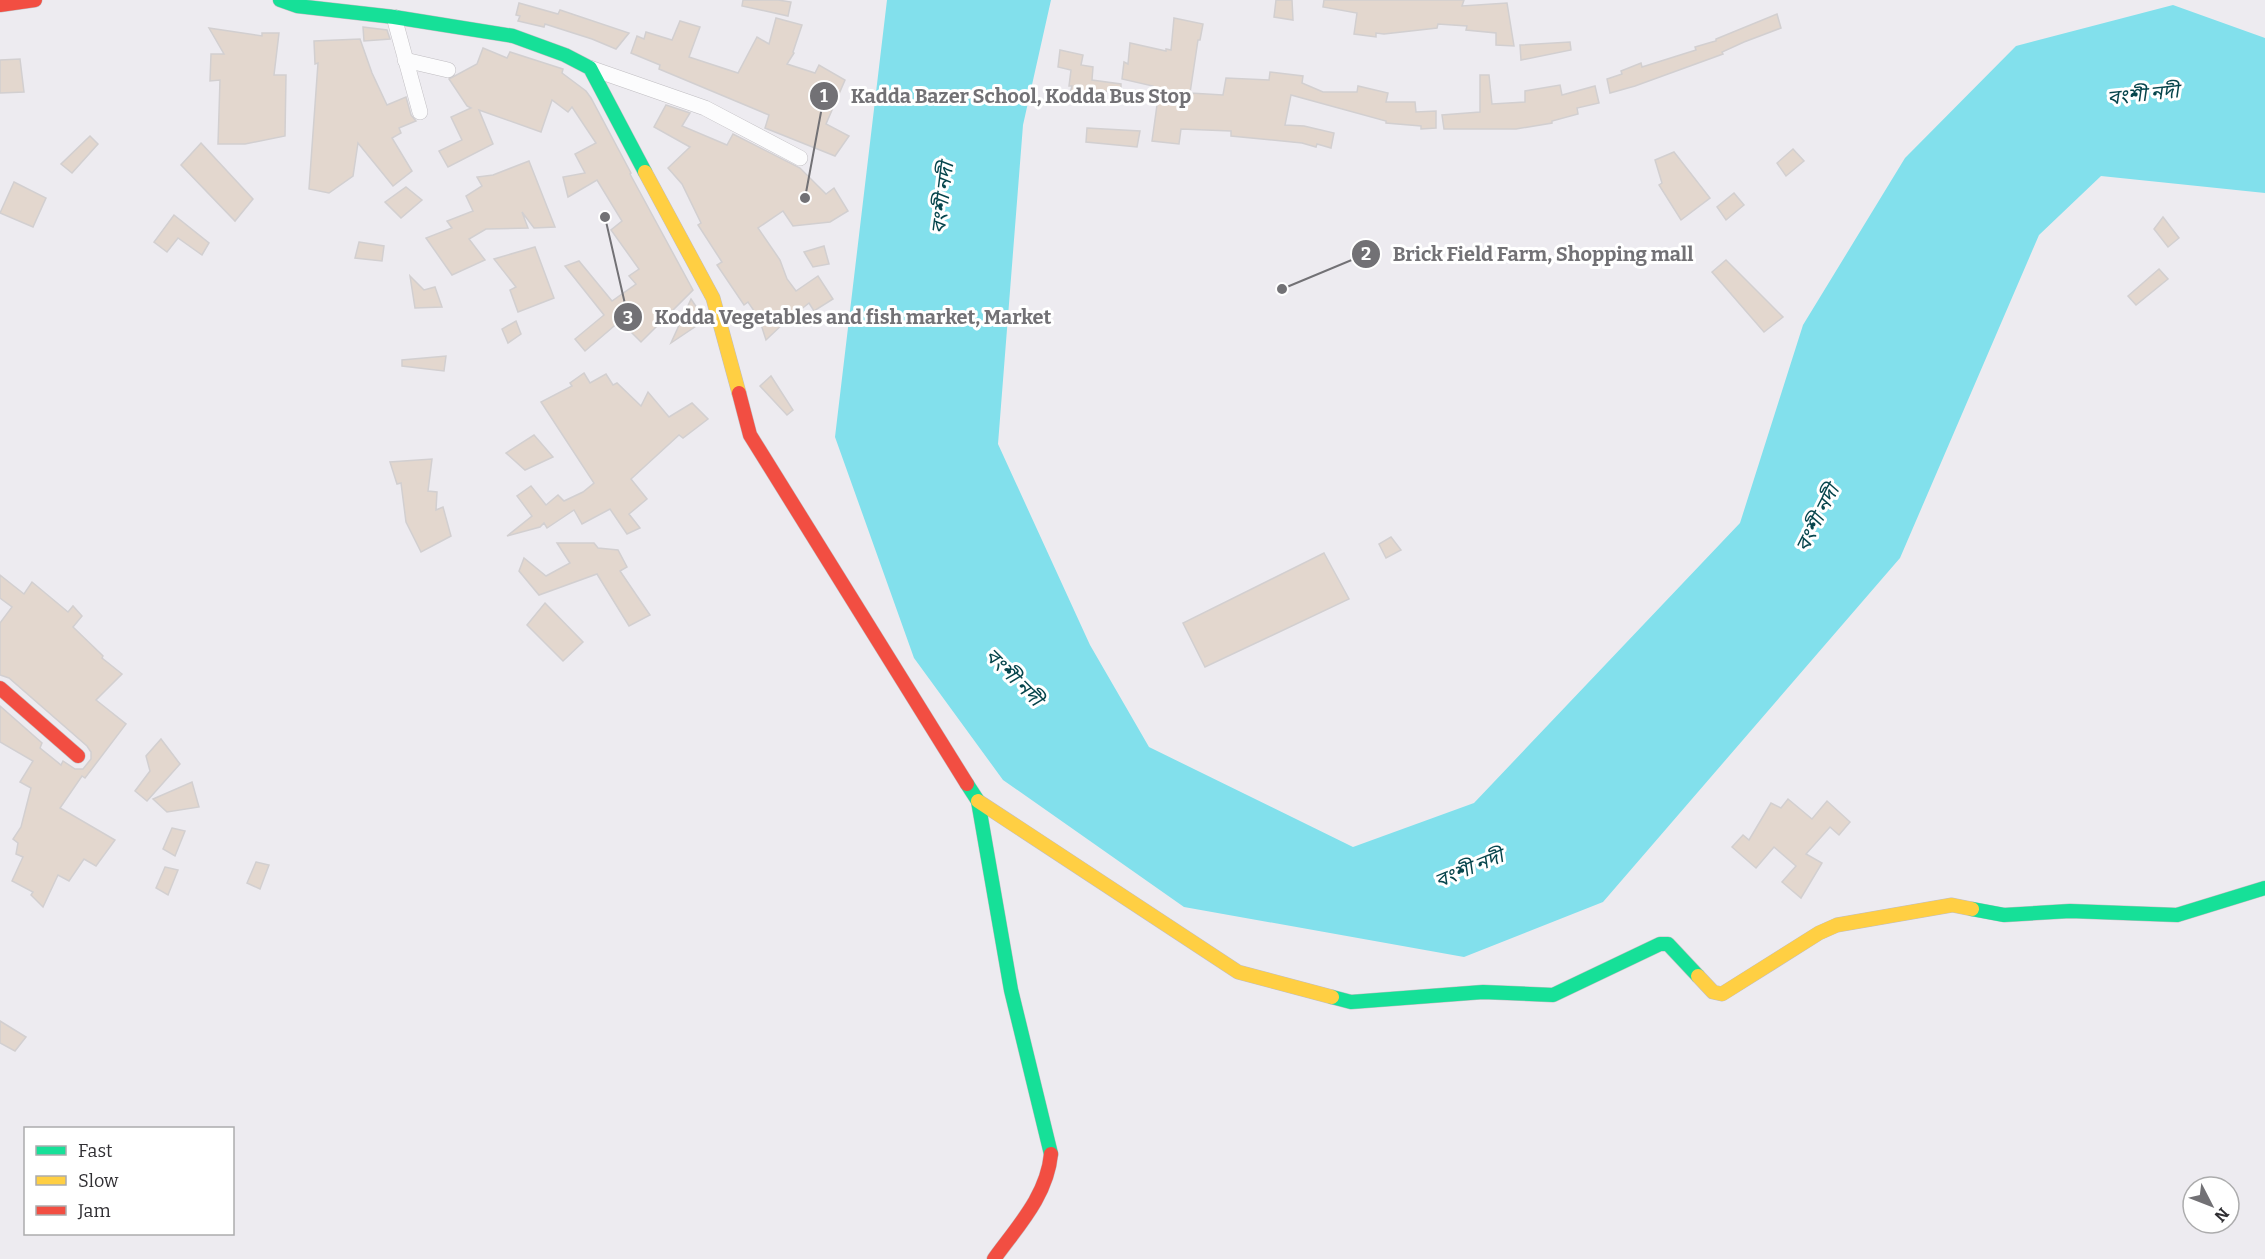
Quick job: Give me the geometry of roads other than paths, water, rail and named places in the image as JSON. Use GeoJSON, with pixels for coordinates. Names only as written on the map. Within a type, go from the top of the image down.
{"type":"FeatureCollection","features":[{"type":"Feature","properties":{"kind":"main road"},"geometry":{"type":"LineString","coordinates":[[0,5],[35,0]]}},
{"type":"Feature","properties":{"kind":"main road"},"geometry":{"type":"LineString","coordinates":[[280,0],[297,6],[394,17],[513,36],[565,55],[590,68],[713,298],[750,435],[978,801],[1011,990],[1052,1155],[1051,1169],[1044,1189],[994,1259]]}},
{"type":"Feature","properties":{"kind":"main road"},"geometry":{"type":"LineString","coordinates":[[0,688],[78,756]]}},
{"type":"Feature","properties":{"kind":"main road"},"geometry":{"type":"LineString","coordinates":[[978,801],[1238,972],[1351,1002],[1483,992],[1552,995],[1660,944],[1668,945],[1713,992],[1722,994],[1819,933],[1837,925],[1952,905],[2004,915],[2070,911],[2177,915],[2265,888]]}},
{"type":"Feature","properties":{"kind":"street"},"geometry":{"type":"LineString","coordinates":[[394,17],[420,112]]}},
{"type":"Feature","properties":{"kind":"street"},"geometry":{"type":"LineString","coordinates":[[405,60],[448,70]]}},
{"type":"Feature","properties":{"kind":"street"},"geometry":{"type":"LineString","coordinates":[[590,68],[705,108],[800,158]]}},
{"type":"Feature","properties":{"kind":"water","name":"বংশী নদী"},"geometry":{"type":"Polygon","coordinates":[[[887,0],[1051,0],[1023,125],[998,444],[1090,645],[1149,747],[1353,847],[1474,803],[1740,523],[1803,325],[1905,158],[2016,46],[2173,5],[2265,38],[2265,193],[2101,176],[2039,235],[1900,558],[1603,902],[1464,957],[1184,907],[1003,780],[914,658],[835,437],[887,0]]]}},
{"type":"Feature","properties":{"kind":"place","name":"Kadda Bazer School, Kodda Bus Stop"},"geometry":{"type":"Point","coordinates":[805,198]}},
{"type":"Feature","properties":{"kind":"place","name":"Kodda Vegetables and fish market, Market"},"geometry":{"type":"Point","coordinates":[605,217]}},
{"type":"Feature","properties":{"kind":"place","name":"Brick Field Farm, Shopping mall"},"geometry":{"type":"Point","coordinates":[1282,289]}}]}
